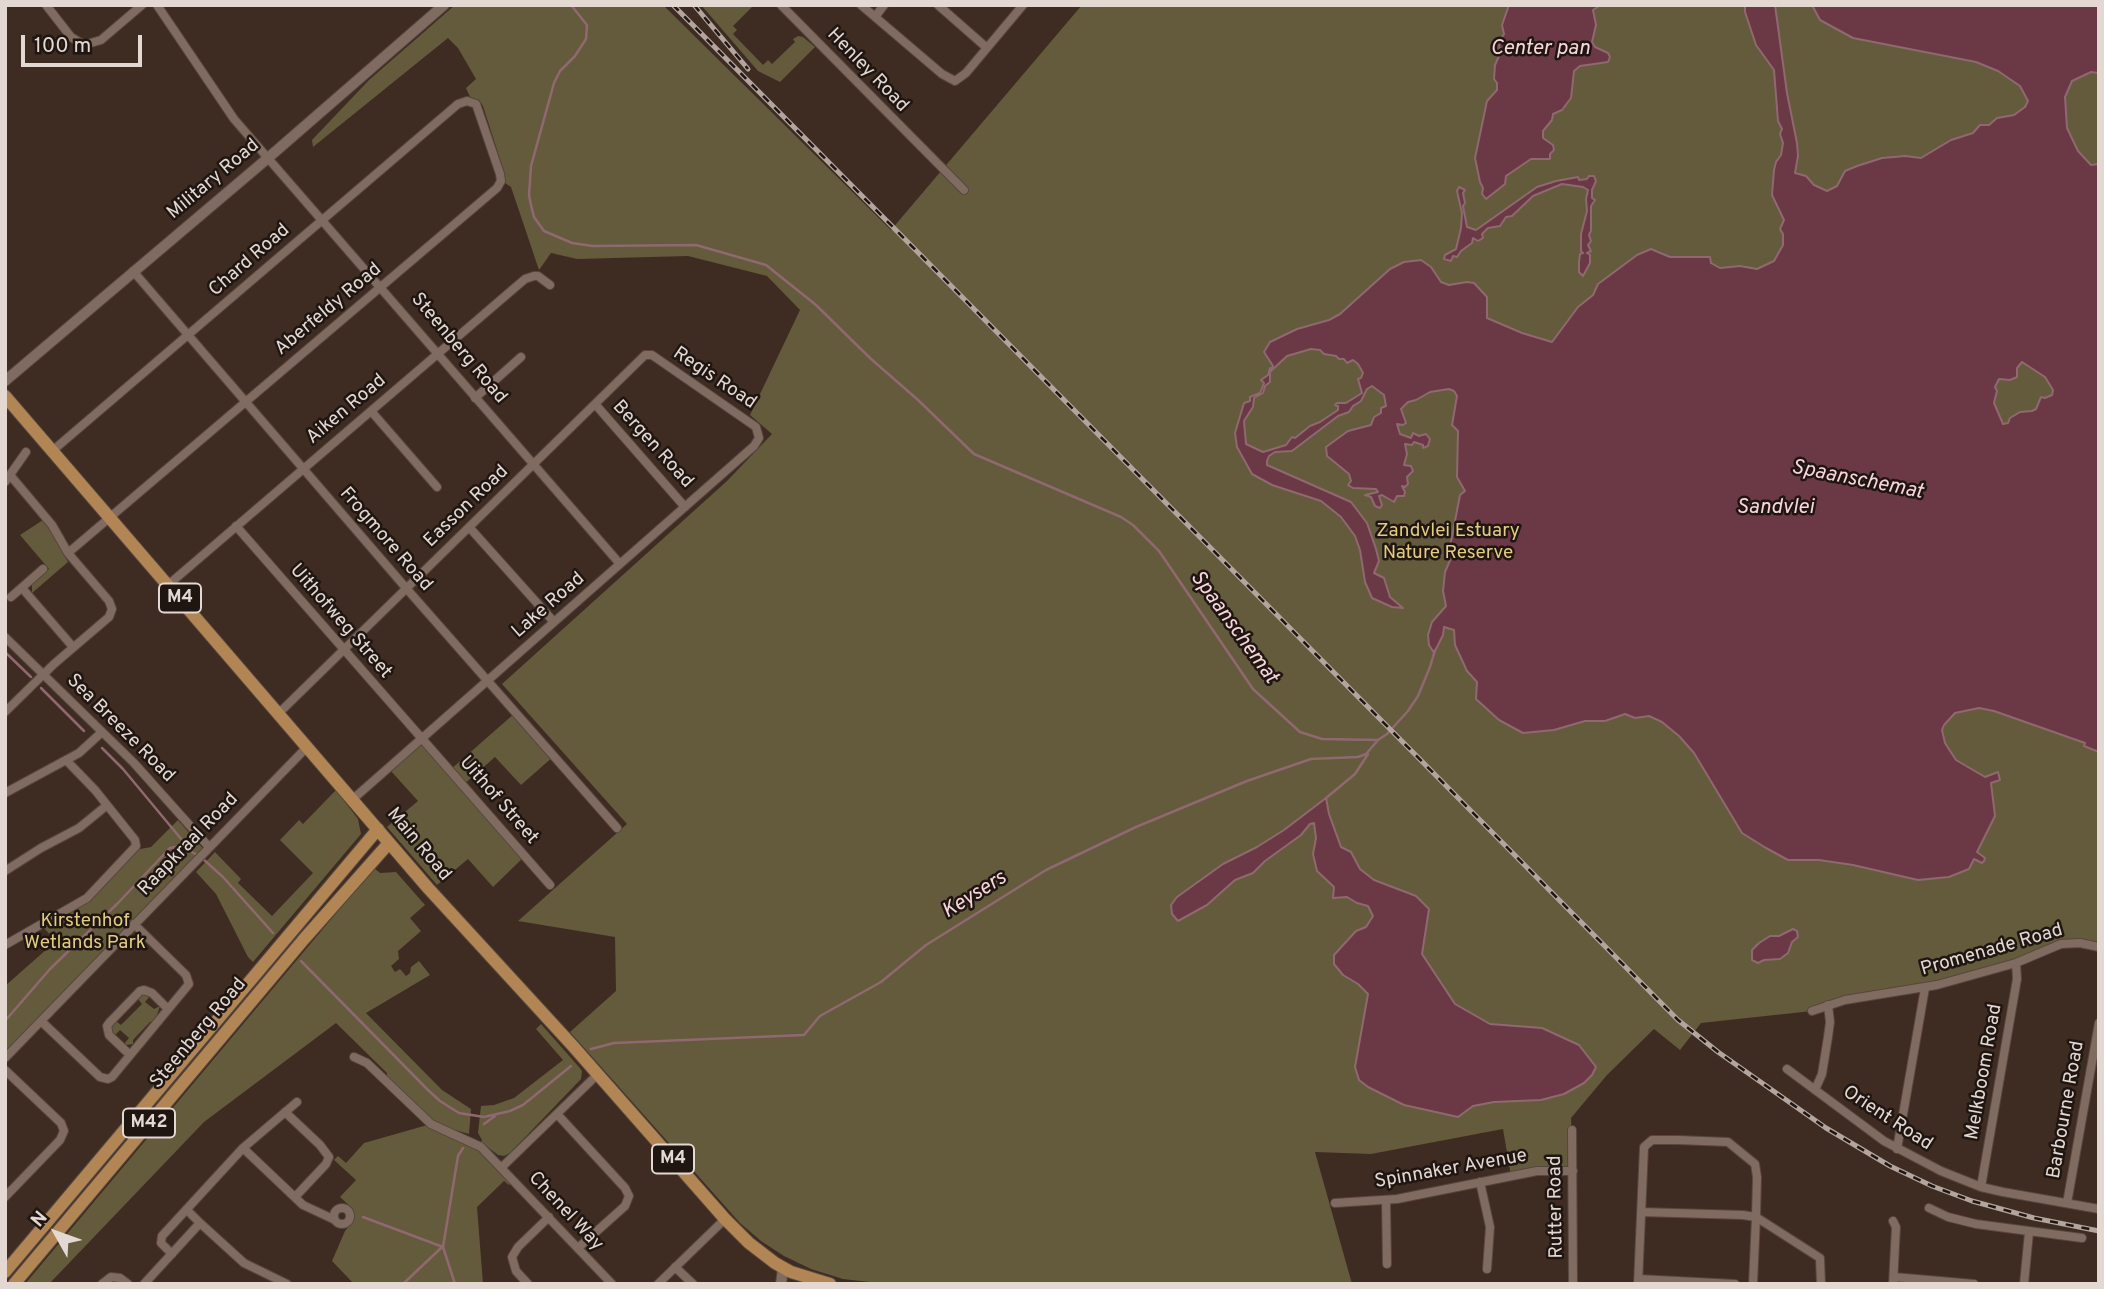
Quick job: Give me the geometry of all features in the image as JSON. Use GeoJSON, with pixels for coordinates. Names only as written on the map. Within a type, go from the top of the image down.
{"type":"FeatureCollection","features":[{"type":"Feature","properties":{"kind":"main road","name":"Military Road"},"geometry":{"type":"LineString","coordinates":[[5,381],[268,158],[443,5]]}},
{"type":"Feature","properties":{"kind":"main road","name":"Main Road"},"geometry":{"type":"LineString","coordinates":[[5,396],[449,911],[572,1045],[725,1219],[758,1252],[799,1280],[830,1284]]}},
{"type":"Feature","properties":{"kind":"main road","name":"Steenberg Road"},"geometry":{"type":"LineString","coordinates":[[5,1272],[378,829]]}},
{"type":"Feature","properties":{"kind":"main road","name":"Steenberg Road"},"geometry":{"type":"LineString","coordinates":[[14,1284],[389,842]]}},
{"type":"Feature","properties":{"kind":"main road"},"geometry":{"type":"LineString","coordinates":[[781,1284],[783,1268]]}},
{"type":"Feature","properties":{"kind":"street"},"geometry":{"type":"LineString","coordinates":[[46,5],[71,37],[84,45],[101,40],[142,5]]}},
{"type":"Feature","properties":{"kind":"street","name":"Steenberg Road"},"geometry":{"type":"LineString","coordinates":[[157,5],[234,119],[532,466],[620,564]]}},
{"type":"Feature","properties":{"kind":"street","name":"Henley Road"},"geometry":{"type":"LineString","coordinates":[[781,5],[964,190]]}},
{"type":"Feature","properties":{"kind":"street"},"geometry":{"type":"LineString","coordinates":[[861,5],[951,80],[961,79],[1023,5]]}},
{"type":"Feature","properties":{"kind":"street"},"geometry":{"type":"LineString","coordinates":[[875,17],[884,5]]}},
{"type":"Feature","properties":{"kind":"street"},"geometry":{"type":"LineString","coordinates":[[938,5],[948,8],[987,48]]}},
{"type":"Feature","properties":{"kind":"street","name":"Chard Road"},"geometry":{"type":"LineString","coordinates":[[51,452],[458,104],[462,101],[472,102]]}},
{"type":"Feature","properties":{"kind":"street","name":"Aberfeldy Road"},"geometry":{"type":"LineString","coordinates":[[68,553],[500,183],[500,174],[479,108],[472,102]]}},
{"type":"Feature","properties":{"kind":"street","name":"Frogmore Road"},"geometry":{"type":"LineString","coordinates":[[133,271],[617,828]]}},
{"type":"Feature","properties":{"kind":"street","name":"Aiken Road"},"geometry":{"type":"LineString","coordinates":[[168,585],[529,277],[538,276],[550,285]]}},
{"type":"Feature","properties":{"kind":"street","name":"Easson Road"},"geometry":{"type":"LineString","coordinates":[[279,713],[648,354]]}},
{"type":"Feature","properties":{"kind":"street","name":"Regis Road"},"geometry":{"type":"LineString","coordinates":[[648,354],[747,420],[756,427],[758,433]]}},
{"type":"Feature","properties":{"kind":"street"},"geometry":{"type":"LineString","coordinates":[[475,398],[520,357]]}},
{"type":"Feature","properties":{"kind":"street","name":"Bergen Road"},"geometry":{"type":"LineString","coordinates":[[595,404],[685,506]]}},
{"type":"Feature","properties":{"kind":"street"},"geometry":{"type":"LineString","coordinates":[[371,411],[437,487]]}},
{"type":"Feature","properties":{"kind":"street","name":"Lake Road"},"geometry":{"type":"LineString","coordinates":[[354,799],[754,446],[758,433]]}},
{"type":"Feature","properties":{"kind":"street"},"geometry":{"type":"LineString","coordinates":[[6,709],[109,617],[111,606],[68,553],[52,525],[8,478],[26,452]]}},
{"type":"Feature","properties":{"kind":"street","name":"Uithofweg Street"},"geometry":{"type":"LineString","coordinates":[[236,526],[422,738]]}},
{"type":"Feature","properties":{"kind":"street"},"geometry":{"type":"LineString","coordinates":[[469,527],[554,622]]}},
{"type":"Feature","properties":{"kind":"street"},"geometry":{"type":"LineString","coordinates":[[11,597],[43,569]]}},
{"type":"Feature","properties":{"kind":"street"},"geometry":{"type":"LineString","coordinates":[[22,588],[73,647]]}},
{"type":"Feature","properties":{"kind":"street","name":"Sea Breeze Road"},"geometry":{"type":"LineString","coordinates":[[5,637],[135,763],[207,849]]}},
{"type":"Feature","properties":{"kind":"street"},"geometry":{"type":"LineString","coordinates":[[5,793],[79,753],[102,732]]}},
{"type":"Feature","properties":{"kind":"street","name":"Uithof Street"},"geometry":{"type":"LineString","coordinates":[[422,738],[550,884]]}},
{"type":"Feature","properties":{"kind":"street","name":"Raapkraal Road"},"geometry":{"type":"LineString","coordinates":[[5,1058],[309,746]]}},
{"type":"Feature","properties":{"kind":"street"},"geometry":{"type":"LineString","coordinates":[[5,946],[87,898],[135,850],[135,840],[95,790],[66,760]]}},
{"type":"Feature","properties":{"kind":"street"},"geometry":{"type":"LineString","coordinates":[[5,871],[79,828],[106,806]]}},
{"type":"Feature","properties":{"kind":"street"},"geometry":{"type":"LineString","coordinates":[[41,1021],[103,1079],[112,1077],[129,1054],[155,1027],[167,1008],[187,988],[188,978],[134,924]]}},
{"type":"Feature","properties":{"kind":"street","name":"Promenade Road"},"geometry":{"type":"LineString","coordinates":[[1812,1011],[1828,1005],[1925,988],[2016,963],[2060,944],[2071,942],[2099,947]]}},
{"type":"Feature","properties":{"kind":"street","name":"Melkboom Road"},"geometry":{"type":"LineString","coordinates":[[1981,1187],[2017,979],[2016,963]]}},
{"type":"Feature","properties":{"kind":"street"},"geometry":{"type":"LineString","coordinates":[[1897,1149],[1925,988]]}},
{"type":"Feature","properties":{"kind":"street"},"geometry":{"type":"LineString","coordinates":[[129,1054],[109,1035],[107,1026],[110,1022],[144,990],[152,992],[167,1008]]}},
{"type":"Feature","properties":{"kind":"street"},"geometry":{"type":"LineString","coordinates":[[1815,1090],[1822,1074],[1828,1037],[1828,1005]]}},
{"type":"Feature","properties":{"kind":"street","name":"Barbourne Road"},"geometry":{"type":"LineString","coordinates":[[2067,1203],[2099,1023]]}},
{"type":"Feature","properties":{"kind":"street"},"geometry":{"type":"LineString","coordinates":[[354,1057],[367,1063],[430,1124],[481,1147],[502,1167]]}},
{"type":"Feature","properties":{"kind":"street","name":"Orient Road"},"geometry":{"type":"LineString","coordinates":[[1787,1069],[1897,1149],[1981,1187],[2099,1209]]}},
{"type":"Feature","properties":{"kind":"street"},"geometry":{"type":"LineString","coordinates":[[5,1070],[61,1123],[64,1130],[60,1140],[5,1197]]}},
{"type":"Feature","properties":{"kind":"street","name":"Chenel Way"},"geometry":{"type":"LineString","coordinates":[[594,1070],[557,1114],[502,1167],[612,1284]]}},
{"type":"Feature","properties":{"kind":"street"},"geometry":{"type":"LineString","coordinates":[[172,1254],[160,1241],[243,1148],[297,1102]]}},
{"type":"Feature","properties":{"kind":"street"},"geometry":{"type":"LineString","coordinates":[[285,1112],[329,1157],[326,1164],[295,1197]]}},
{"type":"Feature","properties":{"kind":"street"},"geometry":{"type":"LineString","coordinates":[[557,1114],[625,1188],[629,1196],[625,1206],[578,1248]]}},
{"type":"Feature","properties":{"kind":"street","name":"Rutter Road"},"geometry":{"type":"LineString","coordinates":[[1572,1130],[1573,1284]]}},
{"type":"Feature","properties":{"kind":"street"},"geometry":{"type":"LineString","coordinates":[[1735,1284],[1638,1281],[1644,1147],[1648,1142],[1728,1142],[1754,1163],[1757,1168],[1753,1284]]}},
{"type":"Feature","properties":{"kind":"street"},"geometry":{"type":"LineString","coordinates":[[243,1148],[310,1210],[335,1220]]}},
{"type":"Feature","properties":{"kind":"street","name":"Spinnaker Avenue"},"geometry":{"type":"LineString","coordinates":[[1335,1203],[1385,1199],[1537,1171],[1573,1171]]}},
{"type":"Feature","properties":{"kind":"street"},"geometry":{"type":"LineString","coordinates":[[1480,1182],[1490,1227],[1487,1269]]}},
{"type":"Feature","properties":{"kind":"street"},"geometry":{"type":"LineString","coordinates":[[1385,1199],[1387,1264]]}},
{"type":"Feature","properties":{"kind":"street"},"geometry":{"type":"LineString","coordinates":[[1929,1208],[1948,1217],[1976,1224],[2082,1238]]}},
{"type":"Feature","properties":{"kind":"street"},"geometry":{"type":"LineString","coordinates":[[187,1210],[244,1263],[287,1284]]}},
{"type":"Feature","properties":{"kind":"street"},"geometry":{"type":"LineString","coordinates":[[1641,1212],[1743,1214],[1756,1217],[1820,1258],[1821,1284]]}},
{"type":"Feature","properties":{"kind":"street"},"geometry":{"type":"LineString","coordinates":[[528,1284],[516,1271],[512,1257],[518,1247],[549,1217]]}},
{"type":"Feature","properties":{"kind":"street"},"geometry":{"type":"LineString","coordinates":[[658,1284],[725,1219]]}},
{"type":"Feature","properties":{"kind":"street"},"geometry":{"type":"LineString","coordinates":[[1893,1221],[1896,1227],[1893,1280],[1975,1284]]}},
{"type":"Feature","properties":{"kind":"street"},"geometry":{"type":"LineString","coordinates":[[144,1284],[200,1223]]}},
{"type":"Feature","properties":{"kind":"street"},"geometry":{"type":"LineString","coordinates":[[2024,1284],[2029,1232]]}},
{"type":"Feature","properties":{"kind":"street"},"geometry":{"type":"LineString","coordinates":[[675,1267],[693,1284]]}},
{"type":"Feature","properties":{"kind":"street"},"geometry":{"type":"LineString","coordinates":[[102,1284],[111,1277],[120,1278],[128,1284]]}},
{"type":"Feature","properties":{"kind":"green space","name":"Zandvlei Estuary Nature Reserve"},"geometry":{"type":"Polygon","coordinates":[[[455,5],[663,5],[891,230],[1082,5],[2099,5],[2099,947],[2071,942],[2016,963],[1937,985],[1845,1000],[1812,1011],[1701,1023],[1680,1050],[1654,1029],[1607,1075],[1571,1118],[1573,1171],[1511,1176],[1503,1129],[1371,1154],[1315,1152],[1352,1284],[888,1284],[843,1279],[811,1269],[784,1256],[740,1223],[570,1032],[616,991],[615,937],[518,921],[627,824],[502,684],[727,481],[772,434],[750,415],[800,310],[767,276],[688,256],[577,259],[551,253],[539,270],[511,187],[505,183],[505,175],[483,106],[479,100],[470,97],[466,88],[476,79],[458,48],[448,38],[313,147],[312,140],[369,80],[455,5]]]}},
{"type":"Feature","properties":{"kind":"green space"},"geometry":{"type":"Polygon","coordinates":[[[701,5],[754,5],[733,26],[737,30],[733,34],[763,65],[768,60],[772,64],[798,36],[815,47],[780,82],[758,71],[701,5]]]}},
{"type":"Feature","properties":{"kind":"green space"},"geometry":{"type":"Polygon","coordinates":[[[43,520],[68,562],[32,593],[32,583],[49,569],[20,535],[43,520]]]}},
{"type":"Feature","properties":{"kind":"green space"},"geometry":{"type":"Polygon","coordinates":[[[515,713],[554,756],[521,785],[495,757],[463,785],[525,856],[493,887],[468,859],[437,885],[387,827],[418,801],[390,770],[417,745],[424,746],[450,770],[515,713]]]}},
{"type":"Feature","properties":{"kind":"green space"},"geometry":{"type":"Polygon","coordinates":[[[336,790],[358,819],[361,834],[253,962],[216,894],[196,872],[215,852],[241,879],[238,883],[272,916],[313,873],[280,840],[299,820],[303,824],[336,790]]]}},
{"type":"Feature","properties":{"kind":"green space","name":"Kirstenhof Wetlands Park"},"geometry":{"type":"Polygon","coordinates":[[[178,820],[205,851],[5,1058],[5,986],[56,941],[41,925],[87,898],[135,850],[151,847],[178,820]]]}},
{"type":"Feature","properties":{"kind":"green space"},"geometry":{"type":"Polygon","coordinates":[[[374,868],[380,873],[396,872],[425,905],[410,918],[421,931],[398,951],[399,959],[391,966],[395,972],[400,969],[406,976],[411,967],[419,961],[430,975],[366,1013],[442,1090],[471,1109],[469,1134],[441,1126],[421,1112],[387,1078],[387,1073],[336,1023],[204,1122],[49,1284],[25,1284],[374,868]]]}},
{"type":"Feature","properties":{"kind":"green space"},"geometry":{"type":"Polygon","coordinates":[[[143,994],[150,996],[145,1002],[154,1009],[160,1006],[155,1021],[150,1022],[133,1040],[133,1044],[126,1045],[124,1044],[129,1038],[120,1030],[115,1035],[111,1030],[112,1026],[116,1021],[121,1025],[142,1004],[138,999],[143,994]]]}},
{"type":"Feature","properties":{"kind":"green space"},"geometry":{"type":"Polygon","coordinates":[[[541,1024],[582,1071],[581,1079],[510,1153],[498,1155],[481,1142],[478,1133],[481,1106],[514,1098],[563,1060],[536,1029],[541,1024]]]}},
{"type":"Feature","properties":{"kind":"green space"},"geometry":{"type":"Polygon","coordinates":[[[431,1124],[472,1141],[513,1180],[509,1185],[504,1181],[477,1207],[483,1284],[354,1284],[332,1261],[345,1231],[354,1220],[353,1209],[340,1197],[356,1180],[334,1160],[338,1156],[346,1163],[364,1143],[431,1124]]]}},
{"type":"Feature","properties":{"kind":"water","name":"Center pan"},"geometry":{"type":"Polygon","coordinates":[[[1509,5],[1601,5],[1593,10],[1596,25],[1592,42],[1610,57],[1608,62],[1580,66],[1574,71],[1571,98],[1562,110],[1553,114],[1552,120],[1543,131],[1543,138],[1553,145],[1550,159],[1531,159],[1506,176],[1505,184],[1486,199],[1482,194],[1483,188],[1475,158],[1487,101],[1497,90],[1494,79],[1495,65],[1500,54],[1499,42],[1504,34],[1502,25],[1509,5]]]}},
{"type":"Feature","properties":{"kind":"water","name":"Sandvlei"},"geometry":{"type":"Polygon","coordinates":[[[1745,5],[1775,5],[1797,143],[1795,173],[1806,176],[1814,185],[1827,191],[1837,186],[1845,171],[1882,158],[1921,158],[1951,140],[1973,133],[1980,125],[1989,125],[1997,118],[2014,115],[2025,107],[2028,101],[2020,86],[1998,71],[1976,62],[1853,38],[1820,20],[1812,5],[2099,5],[2099,73],[2091,72],[2072,81],[2065,97],[2067,128],[2078,151],[2091,165],[2099,164],[2099,752],[2084,746],[2085,743],[1994,711],[1979,708],[1955,713],[1942,730],[1945,743],[1956,760],[1985,777],[1998,772],[2000,780],[1991,783],[1995,816],[1977,852],[1985,858],[1984,861],[1982,863],[1974,859],[1969,869],[1949,877],[1918,880],[1853,865],[1819,860],[1788,860],[1742,833],[1694,753],[1662,722],[1649,716],[1635,718],[1625,714],[1605,721],[1585,721],[1554,730],[1523,733],[1499,720],[1476,699],[1477,682],[1467,671],[1455,645],[1454,630],[1444,627],[1434,653],[1429,645],[1428,635],[1432,622],[1446,606],[1443,591],[1445,572],[1451,558],[1449,552],[1460,495],[1465,491],[1457,477],[1458,431],[1452,425],[1457,396],[1454,391],[1449,389],[1430,392],[1408,402],[1401,409],[1406,423],[1397,424],[1400,434],[1411,438],[1413,433],[1419,436],[1426,434],[1430,439],[1428,446],[1423,448],[1423,445],[1414,442],[1412,445],[1405,444],[1407,454],[1404,465],[1411,466],[1413,471],[1407,477],[1408,484],[1402,486],[1404,496],[1397,496],[1394,502],[1379,496],[1382,505],[1380,508],[1375,506],[1371,497],[1365,495],[1378,492],[1376,489],[1353,488],[1348,485],[1351,481],[1349,474],[1327,456],[1326,447],[1348,431],[1371,425],[1374,417],[1381,413],[1381,408],[1386,406],[1384,395],[1372,386],[1349,412],[1338,416],[1292,451],[1275,452],[1267,461],[1267,465],[1351,502],[1367,523],[1376,549],[1379,561],[1374,573],[1384,578],[1390,597],[1403,608],[1392,607],[1372,598],[1365,582],[1355,536],[1341,517],[1321,501],[1272,485],[1252,474],[1237,447],[1235,433],[1244,403],[1260,393],[1264,383],[1261,380],[1273,366],[1264,352],[1270,342],[1340,314],[1390,269],[1404,262],[1421,260],[1431,267],[1441,282],[1449,285],[1474,283],[1487,297],[1487,318],[1552,342],[1578,307],[1593,295],[1598,284],[1637,255],[1651,249],[1670,257],[1710,257],[1711,263],[1720,268],[1740,266],[1757,269],[1774,261],[1783,245],[1780,229],[1784,220],[1772,195],[1774,170],[1783,143],[1780,134],[1782,129],[1778,121],[1774,70],[1756,45],[1745,5]],[[1311,349],[1287,356],[1270,372],[1270,382],[1263,393],[1254,398],[1253,407],[1244,421],[1246,444],[1263,452],[1286,445],[1292,437],[1295,438],[1338,410],[1335,405],[1337,403],[1346,403],[1362,393],[1358,379],[1363,373],[1358,364],[1353,360],[1347,363],[1344,359],[1311,349]],[[2022,362],[2017,368],[2017,377],[2010,380],[1999,379],[1995,387],[1997,391],[1994,403],[2003,424],[2020,412],[2036,409],[2041,397],[2052,395],[2053,390],[2045,377],[2022,362]]]}},
{"type":"Feature","properties":{"kind":"water"},"geometry":{"type":"Polygon","coordinates":[[[1594,176],[1596,181],[1592,190],[1592,198],[1595,200],[1591,206],[1591,241],[1588,245],[1591,251],[1587,253],[1590,255],[1590,263],[1583,276],[1579,272],[1579,262],[1580,254],[1583,253],[1581,234],[1587,211],[1588,190],[1562,184],[1533,196],[1512,216],[1506,217],[1500,226],[1488,228],[1482,234],[1483,238],[1478,241],[1473,238],[1472,243],[1457,257],[1453,256],[1451,261],[1444,259],[1445,255],[1456,249],[1461,228],[1462,213],[1457,191],[1459,187],[1465,190],[1463,206],[1467,227],[1476,230],[1537,187],[1578,177],[1579,180],[1587,179],[1594,176]]]}},
{"type":"Feature","properties":{"kind":"water"},"geometry":{"type":"Polygon","coordinates":[[[1326,798],[1341,847],[1351,852],[1360,869],[1374,880],[1416,896],[1429,909],[1422,954],[1455,1004],[1490,1024],[1542,1028],[1579,1045],[1596,1067],[1584,1083],[1564,1094],[1541,1100],[1494,1102],[1473,1106],[1458,1117],[1404,1105],[1359,1080],[1355,1067],[1368,994],[1343,975],[1334,964],[1334,955],[1356,931],[1366,927],[1373,916],[1368,906],[1347,897],[1333,898],[1334,887],[1317,871],[1313,854],[1316,838],[1314,823],[1253,873],[1235,880],[1207,905],[1178,921],[1172,914],[1171,905],[1177,897],[1223,864],[1284,830],[1326,798]]]}},
{"type":"Feature","properties":{"kind":"water"},"geometry":{"type":"Polygon","coordinates":[[[1793,929],[1797,931],[1798,937],[1792,942],[1788,953],[1780,959],[1758,963],[1752,960],[1752,950],[1759,943],[1770,936],[1779,936],[1793,929]]]}},
{"type":"Feature","properties":{"kind":"waterway","name":"Spaanschemat"},"geometry":{"type":"LineString","coordinates":[[571,5],[587,25],[586,39],[575,56],[560,71],[554,83],[531,166],[529,195],[534,217],[544,231],[572,243],[593,246],[696,245],[766,265],[816,305],[974,454],[1121,517],[1133,525],[1159,551],[1253,689],[1300,732],[1322,739],[1378,740],[1408,711],[1418,696],[1435,650]]}},
{"type":"Feature","properties":{"kind":"waterway"},"geometry":{"type":"LineString","coordinates":[[5,652],[31,677]]}},
{"type":"Feature","properties":{"kind":"waterway"},"geometry":{"type":"LineString","coordinates":[[41,688],[84,731]]}},
{"type":"Feature","properties":{"kind":"waterway","name":"Keysers"},"geometry":{"type":"LineString","coordinates":[[591,1049],[614,1043],[804,1035],[820,1016],[881,982],[926,945],[1046,870],[1136,827],[1247,781],[1311,759],[1358,757],[1366,754],[1378,740]]}},
{"type":"Feature","properties":{"kind":"waterway"},"geometry":{"type":"LineString","coordinates":[[102,748],[123,769],[187,846]]}},
{"type":"Feature","properties":{"kind":"waterway"},"geometry":{"type":"LineString","coordinates":[[1326,798],[1355,774],[1368,754]]}},
{"type":"Feature","properties":{"kind":"waterway"},"geometry":{"type":"LineString","coordinates":[[5,1021],[50,969],[170,848],[182,846],[197,855]]}},
{"type":"Feature","properties":{"kind":"waterway"},"geometry":{"type":"LineString","coordinates":[[203,859],[223,877],[273,933]]}},
{"type":"Feature","properties":{"kind":"waterway"},"geometry":{"type":"LineString","coordinates":[[301,961],[428,1090],[459,1113],[484,1117],[510,1111],[523,1105],[571,1066]]}},
{"type":"Feature","properties":{"kind":"waterway"},"geometry":{"type":"LineString","coordinates":[[484,1124],[495,1116]]}},
{"type":"Feature","properties":{"kind":"waterway"},"geometry":{"type":"LineString","coordinates":[[455,1284],[443,1247],[458,1156],[463,1148]]}},
{"type":"Feature","properties":{"kind":"waterway"},"geometry":{"type":"LineString","coordinates":[[363,1217],[443,1247]]}},
{"type":"Feature","properties":{"kind":"waterway"},"geometry":{"type":"LineString","coordinates":[[403,1284],[441,1248]]}},
{"type":"Feature","properties":{"kind":"railway"},"geometry":{"type":"LineString","coordinates":[[673,5],[1678,1020],[1718,1052],[1826,1128],[1890,1166],[1972,1201],[2034,1218],[2099,1231]]}},
{"type":"Feature","properties":{"kind":"railway"},"geometry":{"type":"LineString","coordinates":[[694,5],[748,69]]}}]}
